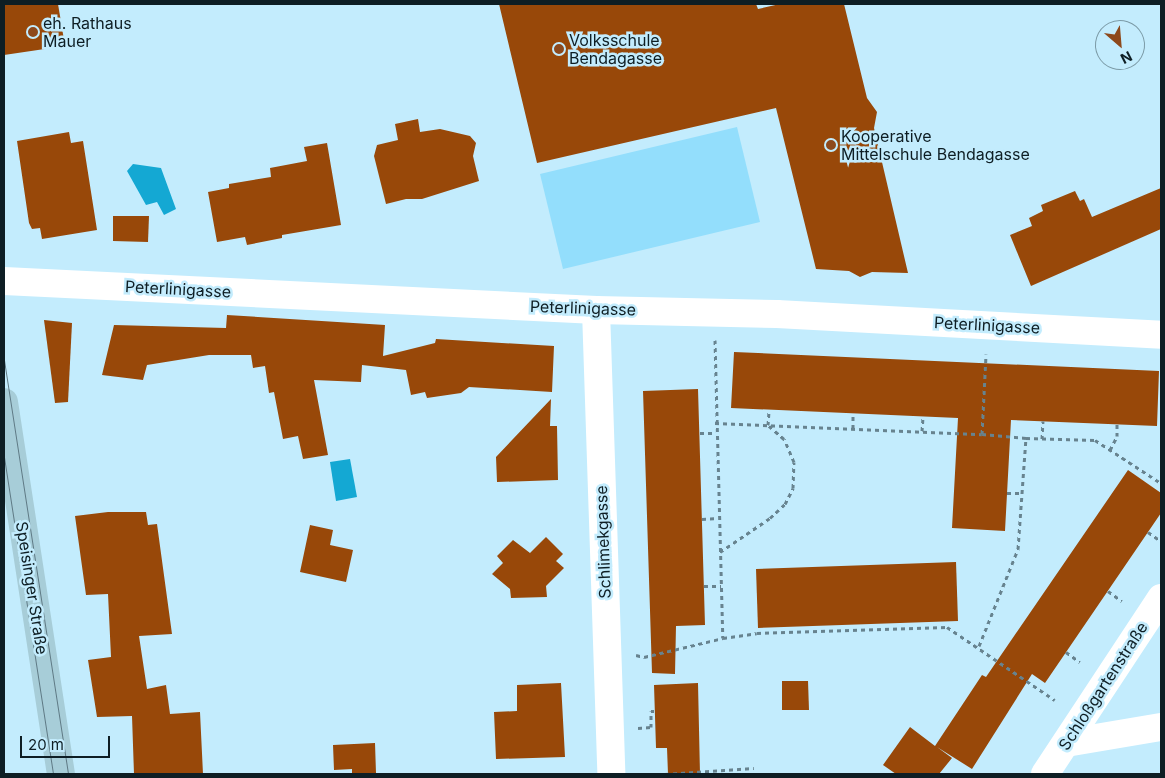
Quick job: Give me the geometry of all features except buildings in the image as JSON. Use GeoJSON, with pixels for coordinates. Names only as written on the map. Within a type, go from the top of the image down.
{"type":"FeatureCollection","features":[{"type":"Feature","properties":{"kind":"main road","name":"Speisinger Straße"},"geometry":{"type":"LineString","coordinates":[[4,402],[61,774]]}},
{"type":"Feature","properties":{"kind":"street","name":"Peterlinigasse"},"geometry":{"type":"LineString","coordinates":[[4,281],[596,310],[715,312],[1161,335]]}},
{"type":"Feature","properties":{"kind":"street","name":"Schlimekgasse"},"geometry":{"type":"LineString","coordinates":[[596,310],[611,774]]}},
{"type":"Feature","properties":{"kind":"street","name":"Schloßgartenstraße"},"geometry":{"type":"LineString","coordinates":[[1045,774],[1161,598]]}},
{"type":"Feature","properties":{"kind":"street"},"geometry":{"type":"LineString","coordinates":[[1066,743],[1161,727]]}},
{"type":"Feature","properties":{"kind":"path"},"geometry":{"type":"LineString","coordinates":[[715,312],[715,433],[723,638]]}},
{"type":"Feature","properties":{"kind":"path"},"geometry":{"type":"LineString","coordinates":[[982,434],[986,346]]}},
{"type":"Feature","properties":{"kind":"path"},"geometry":{"type":"LineString","coordinates":[[720,552],[770,518],[785,504],[793,488],[794,462],[790,450],[768,425],[769,410]]}},
{"type":"Feature","properties":{"kind":"path"},"geometry":{"type":"LineString","coordinates":[[852,428],[853,414]]}},
{"type":"Feature","properties":{"kind":"path"},"geometry":{"type":"LineString","coordinates":[[922,431],[923,417]]}},
{"type":"Feature","properties":{"kind":"path"},"geometry":{"type":"LineString","coordinates":[[1042,439],[1043,421]]}},
{"type":"Feature","properties":{"kind":"path"},"geometry":{"type":"LineString","coordinates":[[715,423],[1095,440],[1161,483]]}},
{"type":"Feature","properties":{"kind":"path"},"geometry":{"type":"LineString","coordinates":[[1110,450],[1117,436],[1117,424]]}},
{"type":"Feature","properties":{"kind":"path"},"geometry":{"type":"LineString","coordinates":[[700,433],[715,433]]}},
{"type":"Feature","properties":{"kind":"path"},"geometry":{"type":"LineString","coordinates":[[979,646],[1018,549],[1026,438]]}},
{"type":"Feature","properties":{"kind":"path"},"geometry":{"type":"LineString","coordinates":[[1006,493],[1022,493]]}},
{"type":"Feature","properties":{"kind":"path"},"geometry":{"type":"LineString","coordinates":[[702,519],[718,518]]}},
{"type":"Feature","properties":{"kind":"path"},"geometry":{"type":"LineString","coordinates":[[1148,532],[1161,541]]}},
{"type":"Feature","properties":{"kind":"path"},"geometry":{"type":"LineString","coordinates":[[704,586],[720,586]]}},
{"type":"Feature","properties":{"kind":"path"},"geometry":{"type":"LineString","coordinates":[[1108,591],[1122,601]]}},
{"type":"Feature","properties":{"kind":"path"},"geometry":{"type":"LineString","coordinates":[[934,622],[935,627]]}},
{"type":"Feature","properties":{"kind":"path"},"geometry":{"type":"LineString","coordinates":[[788,627],[788,632]]}},
{"type":"Feature","properties":{"kind":"path"},"geometry":{"type":"LineString","coordinates":[[634,653],[644,657],[723,638],[788,632],[947,627],[979,646],[1055,700]]}},
{"type":"Feature","properties":{"kind":"path"},"geometry":{"type":"LineString","coordinates":[[1066,652],[1080,662]]}},
{"type":"Feature","properties":{"kind":"path"},"geometry":{"type":"LineString","coordinates":[[640,728],[651,727],[651,711],[654,711]]}},
{"type":"Feature","properties":{"kind":"path"},"geometry":{"type":"LineString","coordinates":[[665,774],[754,768]]}},
{"type":"Feature","properties":{"kind":"shaded area"},"geometry":{"type":"Polygon","coordinates":[[[737,127],[760,222],[563,269],[540,174],[737,127]]]}},
{"type":"Feature","properties":{"kind":"shaded area"},"geometry":{"type":"Polygon","coordinates":[[[133,164],[161,168],[176,209],[164,215],[157,202],[146,205],[127,171],[133,164]]]}},
{"type":"Feature","properties":{"kind":"shaded area"},"geometry":{"type":"Polygon","coordinates":[[[350,459],[357,497],[336,501],[330,462],[350,459]]]}},
{"type":"Feature","properties":{"kind":"tram line"},"geometry":{"type":"LineString","coordinates":[[4,360],[68,774]]}},
{"type":"Feature","properties":{"kind":"tram line"},"geometry":{"type":"LineString","coordinates":[[4,457],[53,774]]}},
{"type":"Feature","properties":{"kind":"place","name":"eh. Rathaus Mauer"},"geometry":{"type":"Point","coordinates":[33,32]}},
{"type":"Feature","properties":{"kind":"place","name":"Volksschule Bendagasse"},"geometry":{"type":"Point","coordinates":[559,49]}},
{"type":"Feature","properties":{"kind":"place","name":"Kooperative Mittelschule Bendagasse"},"geometry":{"type":"Point","coordinates":[831,145]}}]}
